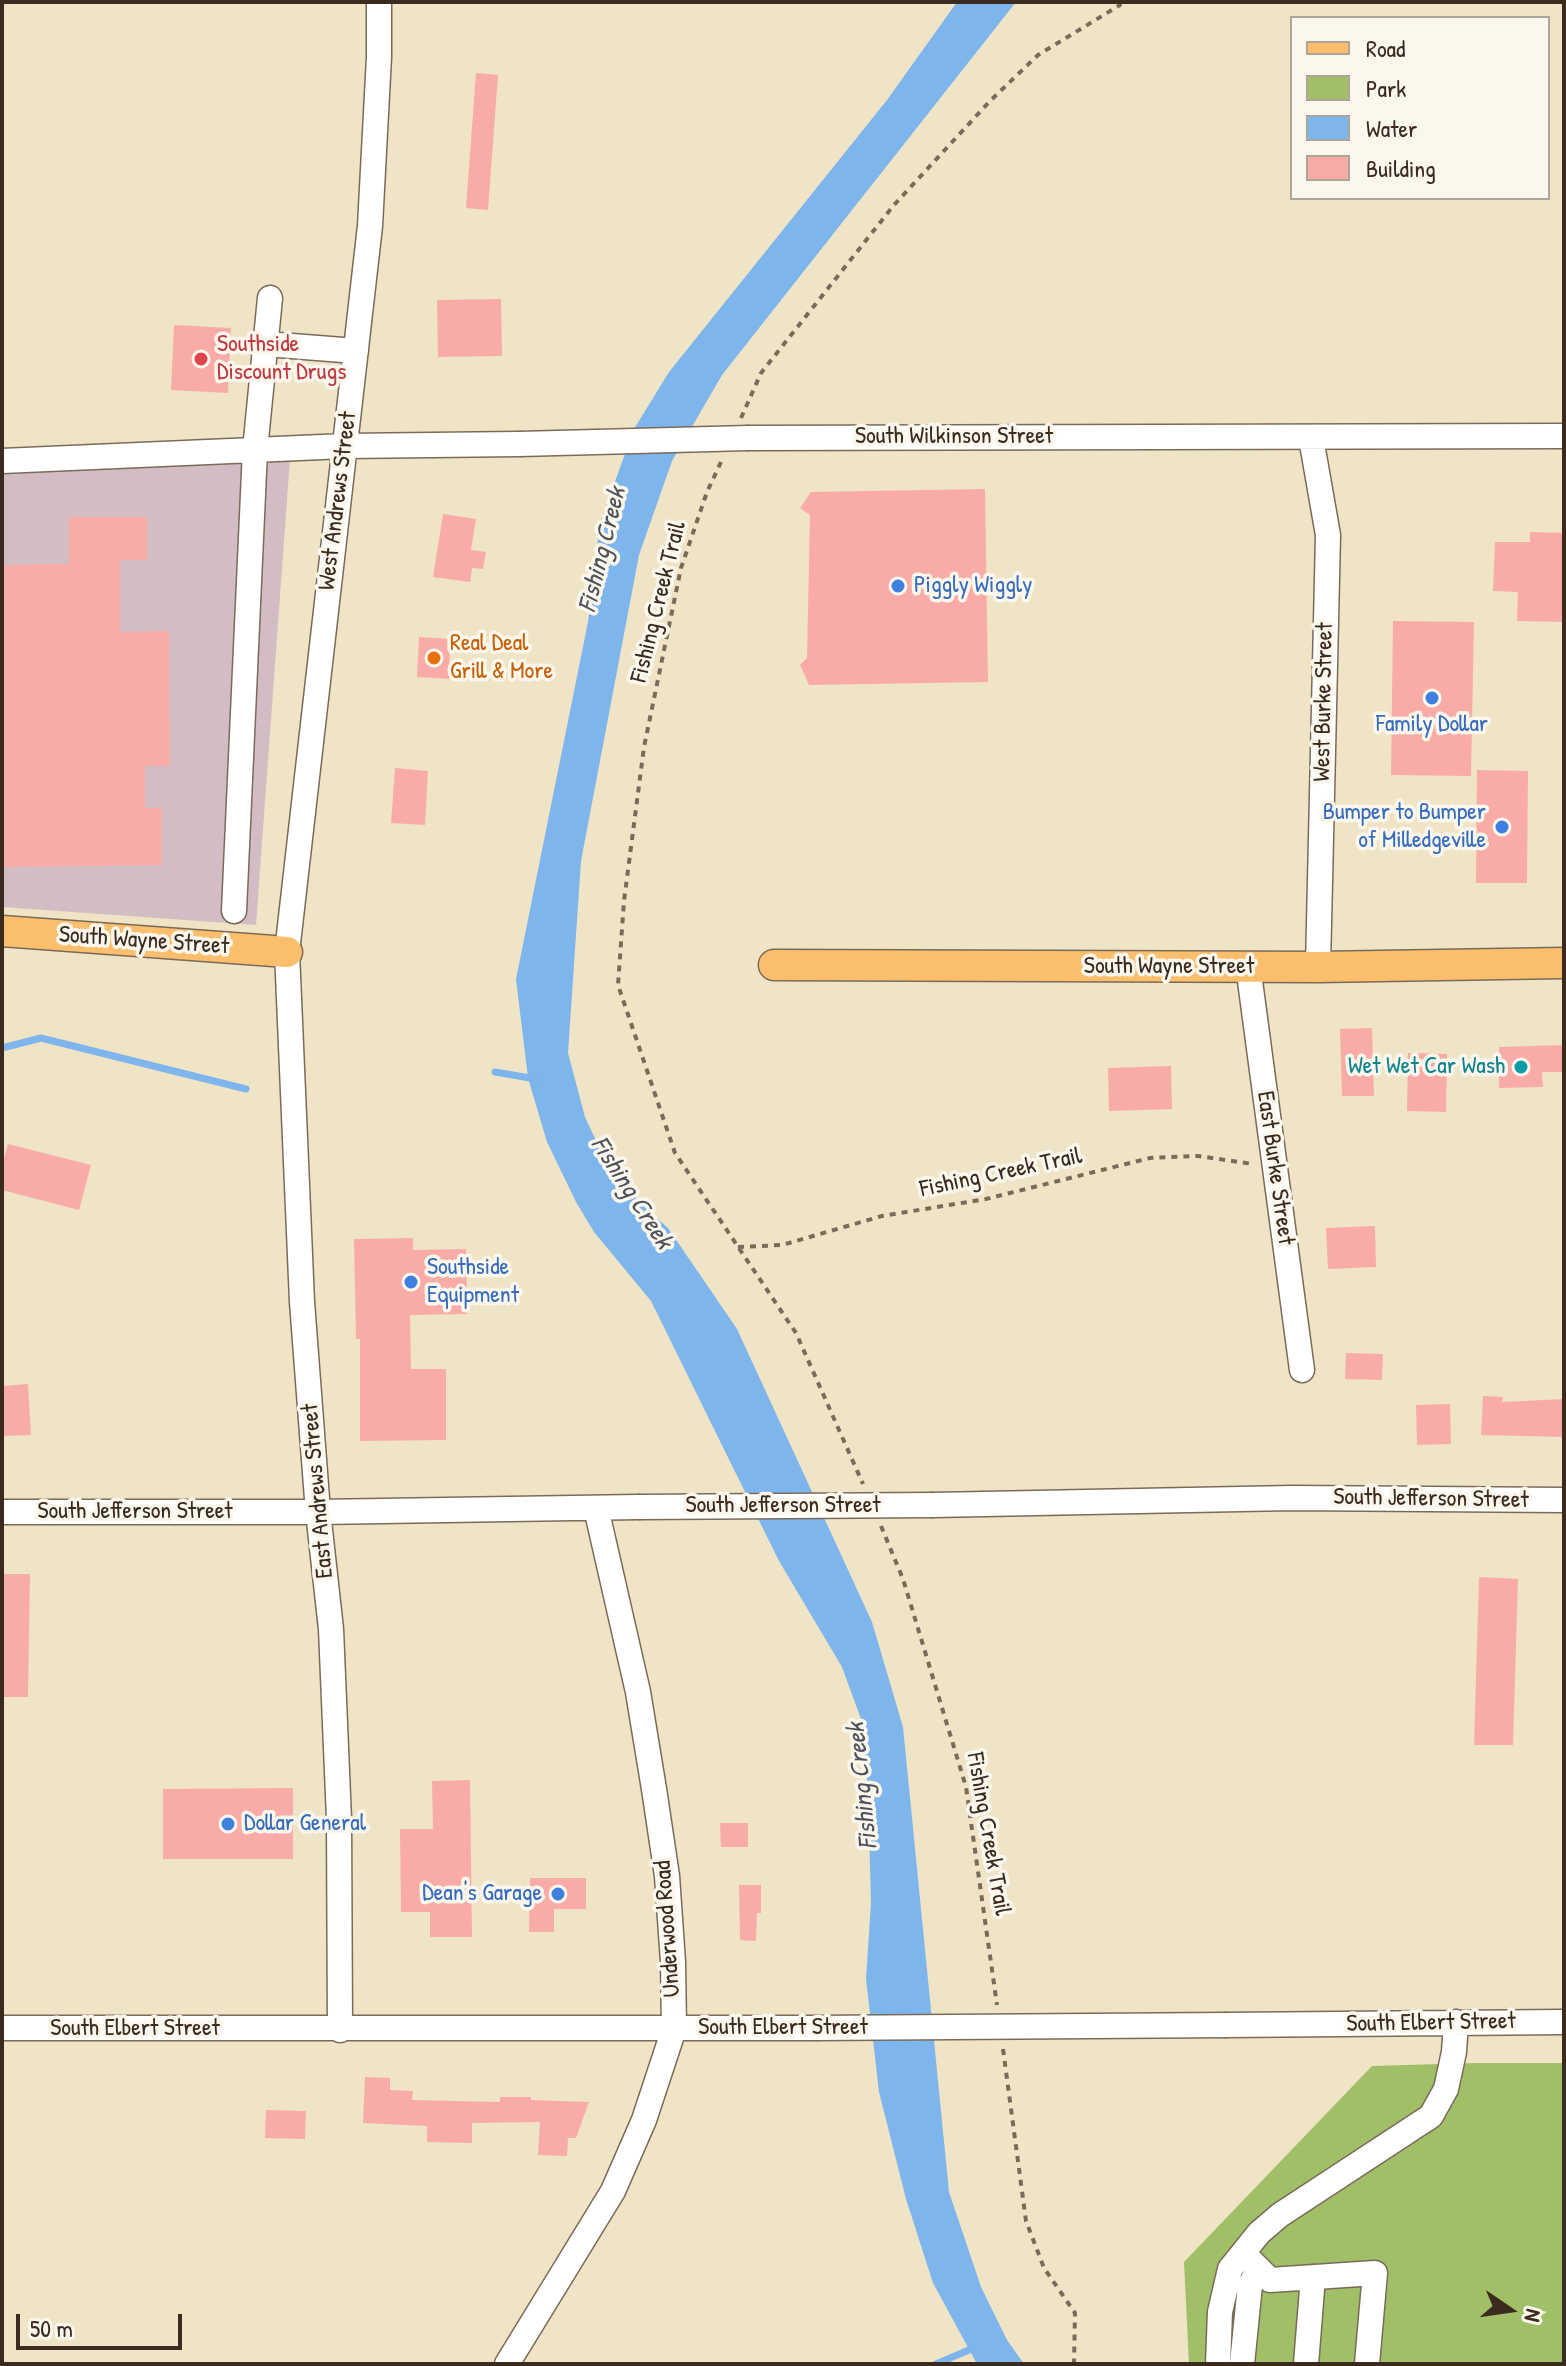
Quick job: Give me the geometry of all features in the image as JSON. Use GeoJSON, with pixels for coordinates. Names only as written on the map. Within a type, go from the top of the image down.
{"type":"FeatureCollection","features":[{"type":"Feature","properties":{"kind":"main road","name":"South Wayne Street"},"geometry":{"type":"LineString","coordinates":[[2,931],[287,952]]}},
{"type":"Feature","properties":{"kind":"main road","name":"South Wayne Street"},"geometry":{"type":"LineString","coordinates":[[774,965],[1318,967],[1564,963]]}},
{"type":"Feature","properties":{"kind":"street","name":"West Andrews Street"},"geometry":{"type":"LineString","coordinates":[[287,952],[370,226],[379,2]]}},
{"type":"Feature","properties":{"kind":"street"},"geometry":{"type":"LineString","coordinates":[[234,911],[255,450],[270,298]]}},
{"type":"Feature","properties":{"kind":"street"},"geometry":{"type":"LineString","coordinates":[[266,344],[356,351]]}},
{"type":"Feature","properties":{"kind":"street","name":"South Wilkinson Street"},"geometry":{"type":"LineString","coordinates":[[2,461],[345,446],[519,444],[743,432],[1311,438],[1564,436]]}},
{"type":"Feature","properties":{"kind":"street","name":"West Burke Street"},"geometry":{"type":"LineString","coordinates":[[1311,438],[1328,535],[1318,967]]}},
{"type":"Feature","properties":{"kind":"street","name":"East Andrews Street"},"geometry":{"type":"LineString","coordinates":[[287,952],[302,1302],[318,1512],[331,1629],[339,1819],[340,2030]]}},
{"type":"Feature","properties":{"kind":"street","name":"East Burke Street"},"geometry":{"type":"LineString","coordinates":[[1248,966],[1302,1370]]}},
{"type":"Feature","properties":{"kind":"street","name":"South Jefferson Street"},"geometry":{"type":"LineString","coordinates":[[2,1512],[318,1512],[1292,1498],[1564,1500]]}},
{"type":"Feature","properties":{"kind":"street","name":"Underwood Road"},"geometry":{"type":"LineString","coordinates":[[507,2364],[613,2191],[644,2120],[674,2029],[669,1904],[657,1804],[638,1692],[596,1508]]}},
{"type":"Feature","properties":{"kind":"street"},"geometry":{"type":"LineString","coordinates":[[1242,2364],[1251,2261],[1259,2233],[1280,2215],[1431,2116],[1446,2089],[1454,2052],[1456,2022]]}},
{"type":"Feature","properties":{"kind":"street","name":"South Elbert Street"},"geometry":{"type":"LineString","coordinates":[[2,2028],[674,2029],[1564,2022]]}},
{"type":"Feature","properties":{"kind":"street"},"geometry":{"type":"LineString","coordinates":[[1251,2261],[1270,2280],[1375,2273],[1367,2364]]}},
{"type":"Feature","properties":{"kind":"street"},"geometry":{"type":"LineString","coordinates":[[1218,2364],[1220,2312],[1230,2269],[1251,2261]]}},
{"type":"Feature","properties":{"kind":"street"},"geometry":{"type":"LineString","coordinates":[[1306,2364],[1313,2277]]}},
{"type":"Feature","properties":{"kind":"path"},"geometry":{"type":"LineString","coordinates":[[743,432],[761,373],[894,205],[990,101],[1038,55],[1120,5],[1120,2]]}},
{"type":"Feature","properties":{"kind":"path","name":"Fishing Creek Trail"},"geometry":{"type":"LineString","coordinates":[[725,453],[707,492],[681,568],[644,747],[624,901],[618,985],[675,1153],[796,1333],[868,1495]]}},
{"type":"Feature","properties":{"kind":"path","name":"Fishing Creek Trail"},"geometry":{"type":"LineString","coordinates":[[738,1247],[782,1245],[882,1216],[986,1199],[1150,1158],[1198,1156],[1238,1164],[1274,1164]]}},
{"type":"Feature","properties":{"kind":"path","name":"Fishing Creek Trail"},"geometry":{"type":"LineString","coordinates":[[879,1523],[903,1579],[966,1787],[998,2006]]}},
{"type":"Feature","properties":{"kind":"path"},"geometry":{"type":"LineString","coordinates":[[1002,2037],[1026,2221],[1044,2268],[1075,2313],[1074,2364]]}},
{"type":"Feature","properties":{"kind":"shaded area"},"geometry":{"type":"Polygon","coordinates":[[[290,459],[256,925],[2,907],[2,474],[290,459]]]}},
{"type":"Feature","properties":{"kind":"green space"},"geometry":{"type":"Polygon","coordinates":[[[1564,2063],[1564,2364],[1189,2364],[1184,2262],[1372,2066],[1564,2063]]]}},
{"type":"Feature","properties":{"kind":"water","name":"Fishing Creek"},"geometry":{"type":"Polygon","coordinates":[[[957,2],[1016,2],[722,375],[672,461],[639,555],[581,861],[568,1053],[585,1117],[599,1147],[638,1201],[668,1228],[737,1329],[872,1622],[903,1727],[949,2192],[981,2287],[1007,2340],[1024,2364],[977,2364],[933,2283],[906,2199],[879,2092],[866,1979],[871,1903],[868,1790],[861,1719],[842,1667],[779,1561],[651,1301],[594,1232],[547,1142],[528,1078],[516,979],[588,622],[600,523],[634,429],[669,372],[887,100],[957,2]]]}},
{"type":"Feature","properties":{"kind":"building"},"geometry":{"type":"Polygon","coordinates":[[[476,73],[498,75],[488,210],[466,208],[476,73]]]}},
{"type":"Feature","properties":{"kind":"building"},"geometry":{"type":"Polygon","coordinates":[[[501,299],[502,356],[438,357],[437,300],[501,299]]]}},
{"type":"Feature","properties":{"kind":"building","name":"Southside Discount Drugs"},"geometry":{"type":"Polygon","coordinates":[[[174,325],[231,328],[228,393],[171,390],[174,325]]]}},
{"type":"Feature","properties":{"kind":"building","name":"Piggly Wiggly"},"geometry":{"type":"Polygon","coordinates":[[[985,489],[988,682],[809,685],[800,665],[807,658],[810,515],[800,508],[811,492],[985,489]]]}},
{"type":"Feature","properties":{"kind":"building"},"geometry":{"type":"Polygon","coordinates":[[[443,514],[476,519],[471,550],[486,552],[483,569],[472,568],[470,582],[433,577],[443,514]]]}},
{"type":"Feature","properties":{"kind":"building"},"geometry":{"type":"Polygon","coordinates":[[[69,517],[147,517],[147,560],[120,560],[120,632],[169,631],[170,766],[145,766],[145,808],[162,808],[162,865],[2,867],[2,565],[69,564],[69,517]]]}},
{"type":"Feature","properties":{"kind":"building"},"geometry":{"type":"Polygon","coordinates":[[[1530,532],[1564,533],[1564,622],[1517,621],[1518,592],[1493,591],[1495,542],[1530,542],[1530,532]]]}},
{"type":"Feature","properties":{"kind":"building","name":"Family Dollar"},"geometry":{"type":"Polygon","coordinates":[[[1393,621],[1474,622],[1471,776],[1391,775],[1393,621]]]}},
{"type":"Feature","properties":{"kind":"building","name":"Real Deal Grill & More"},"geometry":{"type":"Polygon","coordinates":[[[419,637],[450,639],[449,679],[417,677],[419,637]]]}},
{"type":"Feature","properties":{"kind":"building"},"geometry":{"type":"Polygon","coordinates":[[[395,768],[428,771],[425,825],[391,823],[395,768]]]}},
{"type":"Feature","properties":{"kind":"building","name":"Bumper to Bumper of Milledgeville"},"geometry":{"type":"Polygon","coordinates":[[[1477,770],[1528,771],[1527,883],[1476,883],[1477,770]]]}},
{"type":"Feature","properties":{"kind":"building"},"geometry":{"type":"Polygon","coordinates":[[[1372,1028],[1374,1096],[1342,1096],[1340,1029],[1372,1028]]]}},
{"type":"Feature","properties":{"kind":"building","name":"Wet Wet Car Wash"},"geometry":{"type":"Polygon","coordinates":[[[1564,1045],[1564,1072],[1542,1072],[1543,1087],[1499,1088],[1499,1047],[1564,1045]]]}},
{"type":"Feature","properties":{"kind":"building"},"geometry":{"type":"Polygon","coordinates":[[[1408,1053],[1447,1054],[1446,1112],[1407,1111],[1408,1053]]]}},
{"type":"Feature","properties":{"kind":"building"},"geometry":{"type":"Polygon","coordinates":[[[1171,1066],[1172,1109],[1109,1111],[1108,1068],[1171,1066]]]}},
{"type":"Feature","properties":{"kind":"building"},"geometry":{"type":"Polygon","coordinates":[[[8,1144],[91,1165],[79,1210],[2,1190],[2,1165],[8,1144]]]}},
{"type":"Feature","properties":{"kind":"building"},"geometry":{"type":"Polygon","coordinates":[[[1375,1226],[1376,1267],[1328,1269],[1326,1228],[1375,1226]]]}},
{"type":"Feature","properties":{"kind":"building"},"geometry":{"type":"Polygon","coordinates":[[[413,1238],[413,1250],[466,1249],[467,1314],[410,1315],[411,1369],[446,1369],[446,1440],[360,1441],[360,1339],[356,1339],[354,1239],[413,1238]]]}},
{"type":"Feature","properties":{"kind":"building"},"geometry":{"type":"Polygon","coordinates":[[[1346,1353],[1383,1354],[1382,1380],[1345,1379],[1346,1353]]]}},
{"type":"Feature","properties":{"kind":"building"},"geometry":{"type":"Polygon","coordinates":[[[28,1384],[31,1435],[2,1436],[2,1386],[28,1384]]]}},
{"type":"Feature","properties":{"kind":"building"},"geometry":{"type":"Polygon","coordinates":[[[1483,1396],[1503,1397],[1502,1402],[1564,1399],[1564,1437],[1481,1435],[1483,1396]]]}},
{"type":"Feature","properties":{"kind":"building"},"geometry":{"type":"Polygon","coordinates":[[[1450,1404],[1451,1444],[1417,1445],[1416,1405],[1450,1404]]]}},
{"type":"Feature","properties":{"kind":"building"},"geometry":{"type":"Polygon","coordinates":[[[2,1574],[30,1574],[28,1697],[2,1697],[2,1574]]]}},
{"type":"Feature","properties":{"kind":"building"},"geometry":{"type":"Polygon","coordinates":[[[1479,1577],[1518,1579],[1513,1745],[1474,1745],[1479,1577]]]}},
{"type":"Feature","properties":{"kind":"building"},"geometry":{"type":"Polygon","coordinates":[[[470,1780],[472,1937],[430,1937],[430,1912],[401,1912],[400,1829],[433,1829],[432,1781],[470,1780]]]}},
{"type":"Feature","properties":{"kind":"building","name":"Dollar General"},"geometry":{"type":"Polygon","coordinates":[[[293,1788],[293,1859],[163,1859],[163,1789],[293,1788]]]}},
{"type":"Feature","properties":{"kind":"building"},"geometry":{"type":"Polygon","coordinates":[[[720,1823],[748,1823],[748,1847],[721,1847],[720,1823]]]}},
{"type":"Feature","properties":{"kind":"building","name":"Dean's Garage"},"geometry":{"type":"Polygon","coordinates":[[[530,1878],[586,1878],[586,1909],[554,1909],[554,1932],[529,1932],[530,1878]]]}},
{"type":"Feature","properties":{"kind":"building"},"geometry":{"type":"Polygon","coordinates":[[[739,1885],[761,1885],[761,1913],[757,1913],[756,1941],[740,1940],[739,1885]]]}},
{"type":"Feature","properties":{"kind":"building"},"geometry":{"type":"Polygon","coordinates":[[[365,2077],[390,2078],[390,2090],[413,2091],[412,2100],[500,2102],[500,2097],[531,2097],[531,2100],[589,2102],[576,2138],[568,2138],[567,2156],[538,2155],[540,2122],[472,2123],[472,2143],[427,2142],[427,2126],[363,2123],[365,2077]]]}},
{"type":"Feature","properties":{"kind":"building"},"geometry":{"type":"Polygon","coordinates":[[[266,2110],[306,2111],[305,2139],[265,2138],[266,2110]]]}},
{"type":"Feature","properties":{"kind":"waterway"},"geometry":{"type":"LineString","coordinates":[[2,1048],[41,1038],[246,1089]]}},
{"type":"Feature","properties":{"kind":"waterway"},"geometry":{"type":"LineString","coordinates":[[495,1072],[536,1079]]}},
{"type":"Feature","properties":{"kind":"waterway"},"geometry":{"type":"LineString","coordinates":[[936,2364],[969,2350]]}},
{"type":"Feature","properties":{"kind":"place","name":"Southside Discount Drugs"},"geometry":{"type":"Point","coordinates":[201,359]}},
{"type":"Feature","properties":{"kind":"place","name":"Piggly Wiggly"},"geometry":{"type":"Point","coordinates":[898,586]}},
{"type":"Feature","properties":{"kind":"place","name":"Real Deal Grill & More"},"geometry":{"type":"Point","coordinates":[434,658]}},
{"type":"Feature","properties":{"kind":"place","name":"Family Dollar"},"geometry":{"type":"Point","coordinates":[1432,698]}},
{"type":"Feature","properties":{"kind":"place","name":"Bumper to Bumper of Milledgeville"},"geometry":{"type":"Point","coordinates":[1502,827]}},
{"type":"Feature","properties":{"kind":"place","name":"Wet Wet Car Wash"},"geometry":{"type":"Point","coordinates":[1521,1067]}},
{"type":"Feature","properties":{"kind":"place","name":"Southside Equipment"},"geometry":{"type":"Point","coordinates":[411,1282]}},
{"type":"Feature","properties":{"kind":"place","name":"Dollar General"},"geometry":{"type":"Point","coordinates":[228,1824]}},
{"type":"Feature","properties":{"kind":"place","name":"Dean's Garage"},"geometry":{"type":"Point","coordinates":[558,1894]}}]}
